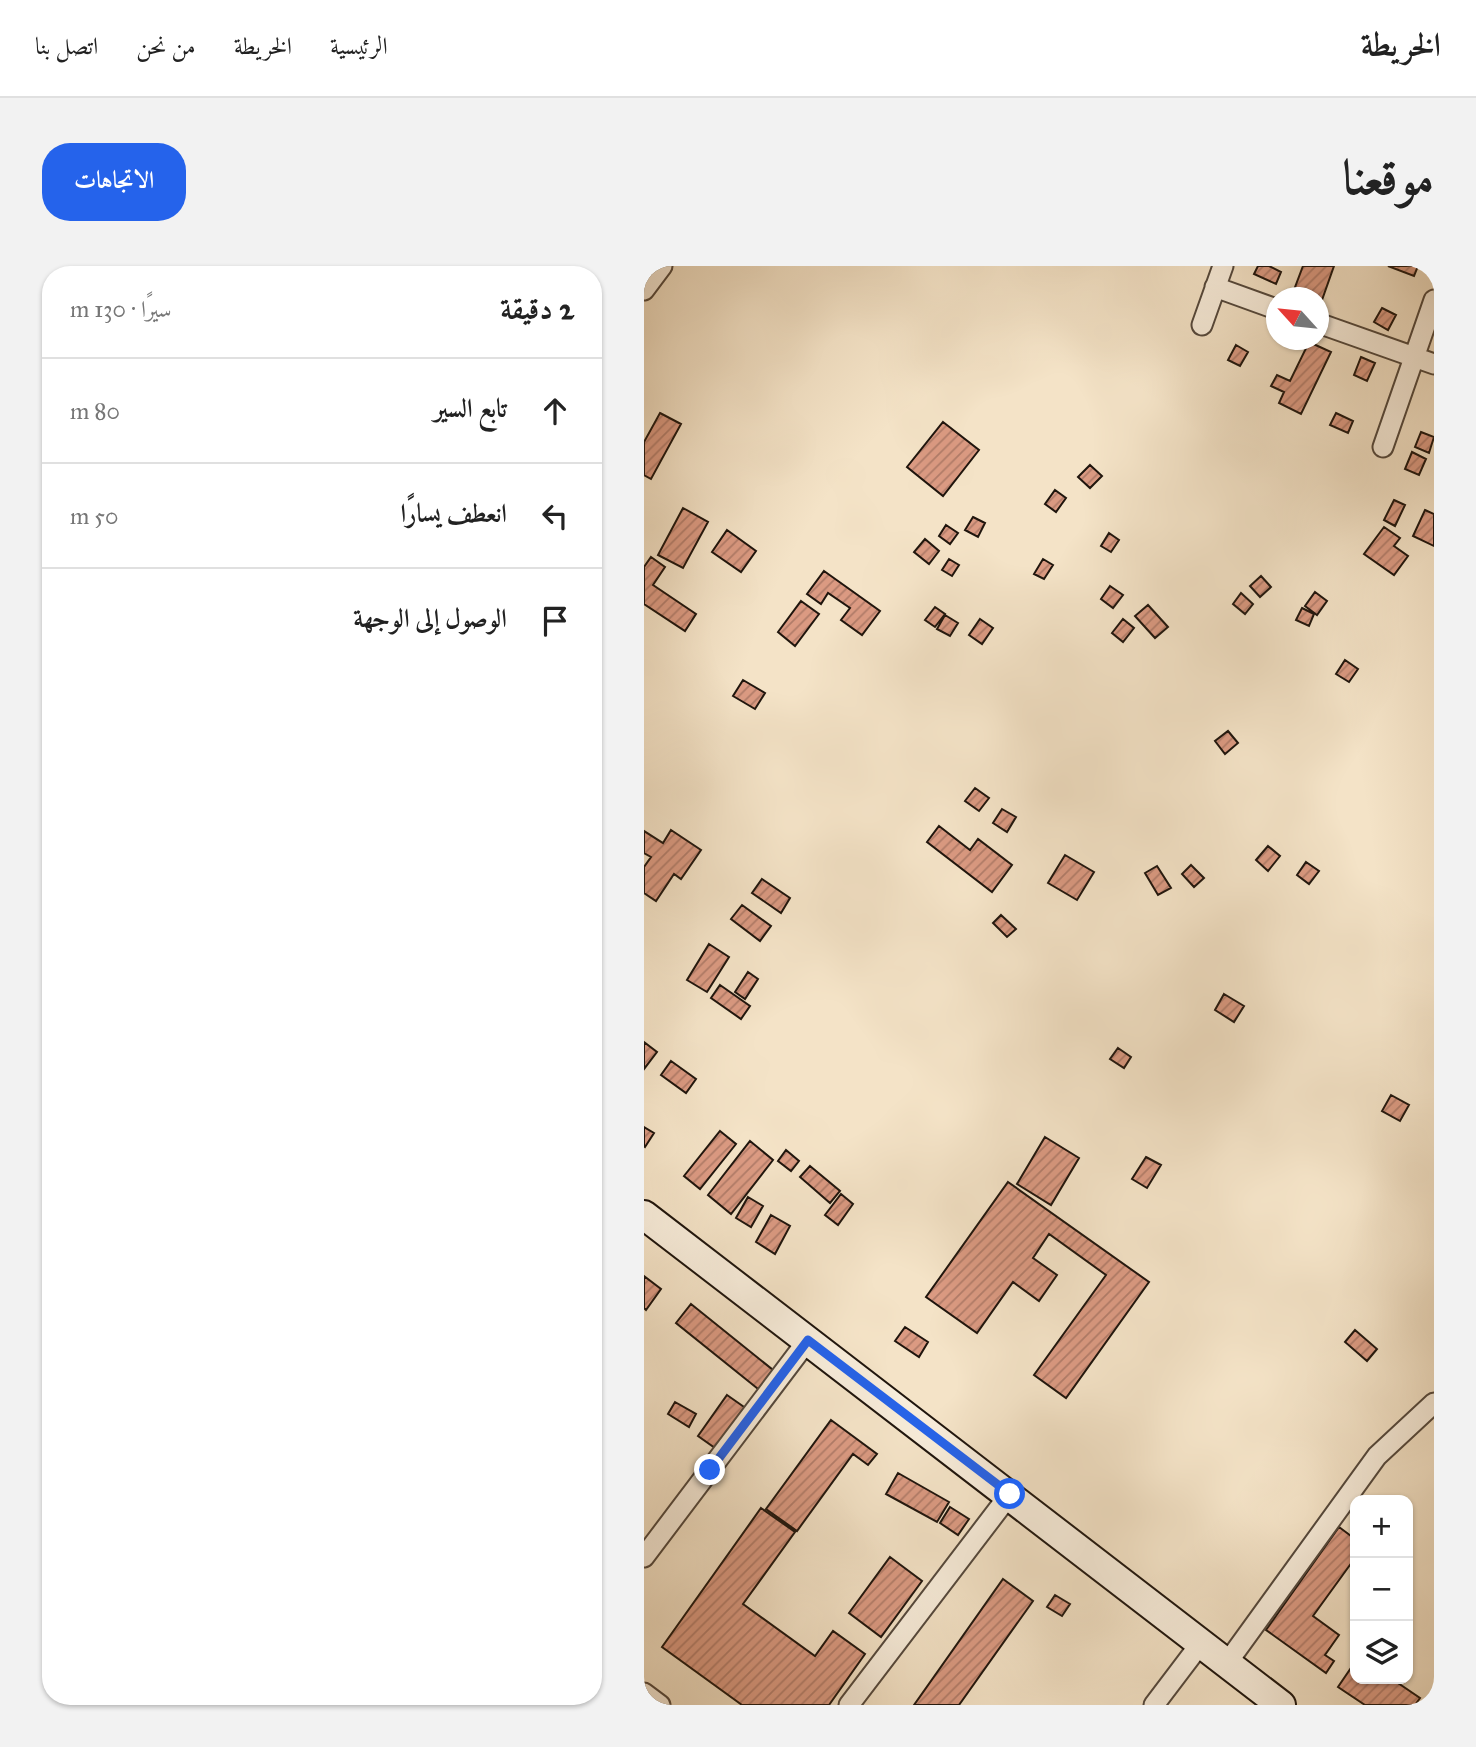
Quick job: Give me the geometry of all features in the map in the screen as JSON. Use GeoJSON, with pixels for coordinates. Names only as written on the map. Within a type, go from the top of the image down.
{"type":"FeatureCollection","features":[{"type":"Feature","properties":{"kind":"street"},"geometry":{"type":"LineString","coordinates":[[644,290],[662,266]]}},
{"type":"Feature","properties":{"kind":"street"},"geometry":{"type":"LineString","coordinates":[[1202,325],[1223,266]]}},
{"type":"Feature","properties":{"kind":"street"},"geometry":{"type":"LineString","coordinates":[[1215,287],[1266,305]]}},
{"type":"Feature","properties":{"kind":"street"},"geometry":{"type":"LineString","coordinates":[[1384,447],[1434,300]]}},
{"type":"Feature","properties":{"kind":"street"},"geometry":{"type":"LineString","coordinates":[[1329,327],[1434,364]]}},
{"type":"Feature","properties":{"kind":"street"},"geometry":{"type":"LineString","coordinates":[[644,1215],[1281,1705]]}},
{"type":"Feature","properties":{"kind":"street"},"geometry":{"type":"LineString","coordinates":[[644,1557],[808,1340]]}},
{"type":"Feature","properties":{"kind":"street"},"geometry":{"type":"LineString","coordinates":[[1227,1663],[1377,1455],[1434,1403]]}},
{"type":"Feature","properties":{"kind":"street"},"geometry":{"type":"LineString","coordinates":[[849,1705],[1010,1494]]}},
{"type":"Feature","properties":{"kind":"street"},"geometry":{"type":"LineString","coordinates":[[1154,1705],[1201,1643]]}},
{"type":"Feature","properties":{"kind":"street"},"geometry":{"type":"LineString","coordinates":[[644,1693],[660,1705]]}},
{"type":"Feature","properties":{"kind":"building"},"geometry":{"type":"Polygon","coordinates":[[[1258,266],[1269,266],[1281,272],[1276,284],[1254,274],[1258,266]]]}},
{"type":"Feature","properties":{"kind":"building"},"geometry":{"type":"Polygon","coordinates":[[[1303,266],[1334,266],[1327,287],[1295,287],[1303,266]]]}},
{"type":"Feature","properties":{"kind":"building"},"geometry":{"type":"Polygon","coordinates":[[[1388,266],[1418,266],[1414,276],[1388,266]]]}},
{"type":"Feature","properties":{"kind":"building"},"geometry":{"type":"Polygon","coordinates":[[[1382,308],[1396,315],[1388,330],[1374,322],[1382,308]]]}},
{"type":"Feature","properties":{"kind":"building"},"geometry":{"type":"Polygon","coordinates":[[[1236,345],[1248,352],[1240,366],[1228,360],[1236,345]]]}},
{"type":"Feature","properties":{"kind":"building"},"geometry":{"type":"Polygon","coordinates":[[[1305,350],[1331,352],[1301,414],[1279,403],[1284,392],[1271,386],[1277,375],[1290,381],[1305,350]]]}},
{"type":"Feature","properties":{"kind":"building"},"geometry":{"type":"Polygon","coordinates":[[[1361,357],[1375,363],[1367,381],[1354,375],[1361,357]]]}},
{"type":"Feature","properties":{"kind":"building"},"geometry":{"type":"Polygon","coordinates":[[[660,413],[681,424],[651,479],[644,475],[644,442],[660,413]]]}},
{"type":"Feature","properties":{"kind":"building"},"geometry":{"type":"Polygon","coordinates":[[[1336,413],[1353,421],[1348,433],[1330,425],[1336,413]]]}},
{"type":"Feature","properties":{"kind":"building"},"geometry":{"type":"Polygon","coordinates":[[[943,422],[979,450],[943,496],[907,467],[943,422]]]}},
{"type":"Feature","properties":{"kind":"building"},"geometry":{"type":"Polygon","coordinates":[[[1421,432],[1434,437],[1429,453],[1415,447],[1421,432]]]}},
{"type":"Feature","properties":{"kind":"building"},"geometry":{"type":"Polygon","coordinates":[[[1412,452],[1426,459],[1419,475],[1405,469],[1412,452]]]}},
{"type":"Feature","properties":{"kind":"building"},"geometry":{"type":"Polygon","coordinates":[[[1090,465],[1102,476],[1090,488],[1078,477],[1090,465]]]}},
{"type":"Feature","properties":{"kind":"building"},"geometry":{"type":"Polygon","coordinates":[[[1055,490],[1066,498],[1056,512],[1045,504],[1055,490]]]}},
{"type":"Feature","properties":{"kind":"building"},"geometry":{"type":"Polygon","coordinates":[[[1394,500],[1405,505],[1395,526],[1384,520],[1394,500]]]}},
{"type":"Feature","properties":{"kind":"building"},"geometry":{"type":"Polygon","coordinates":[[[683,508],[708,522],[683,568],[658,555],[683,508]]]}},
{"type":"Feature","properties":{"kind":"building"},"geometry":{"type":"Polygon","coordinates":[[[1425,510],[1434,514],[1434,546],[1413,536],[1425,510]]]}},
{"type":"Feature","properties":{"kind":"building"},"geometry":{"type":"Polygon","coordinates":[[[973,517],[985,523],[978,537],[965,530],[973,517]]]}},
{"type":"Feature","properties":{"kind":"building"},"geometry":{"type":"Polygon","coordinates":[[[946,525],[958,533],[950,544],[939,536],[946,525]]]}},
{"type":"Feature","properties":{"kind":"building"},"geometry":{"type":"Polygon","coordinates":[[[1384,527],[1400,538],[1394,546],[1408,556],[1394,575],[1364,554],[1384,527]]]}},
{"type":"Feature","properties":{"kind":"building"},"geometry":{"type":"Polygon","coordinates":[[[727,530],[756,551],[741,572],[712,552],[727,530]]]}},
{"type":"Feature","properties":{"kind":"building"},"geometry":{"type":"Polygon","coordinates":[[[1109,533],[1119,540],[1111,552],[1101,546],[1109,533]]]}},
{"type":"Feature","properties":{"kind":"building"},"geometry":{"type":"Polygon","coordinates":[[[925,539],[939,551],[929,564],[914,552],[925,539]]]}},
{"type":"Feature","properties":{"kind":"building"},"geometry":{"type":"Polygon","coordinates":[[[651,557],[665,567],[653,585],[696,614],[685,631],[644,604],[644,567],[651,557]]]}},
{"type":"Feature","properties":{"kind":"building"},"geometry":{"type":"Polygon","coordinates":[[[949,559],[959,565],[952,576],[942,570],[949,559]]]}},
{"type":"Feature","properties":{"kind":"building"},"geometry":{"type":"Polygon","coordinates":[[[1043,559],[1053,565],[1044,579],[1034,574],[1043,559]]]}},
{"type":"Feature","properties":{"kind":"building"},"geometry":{"type":"Polygon","coordinates":[[[824,571],[880,611],[862,635],[841,620],[850,608],[828,593],[821,604],[807,594],[824,571]]]}},
{"type":"Feature","properties":{"kind":"building"},"geometry":{"type":"Polygon","coordinates":[[[1261,576],[1271,587],[1260,597],[1250,586],[1261,576]]]}},
{"type":"Feature","properties":{"kind":"building"},"geometry":{"type":"Polygon","coordinates":[[[1110,586],[1123,595],[1113,608],[1101,599],[1110,586]]]}},
{"type":"Feature","properties":{"kind":"building"},"geometry":{"type":"Polygon","coordinates":[[[1315,592],[1327,601],[1317,615],[1305,606],[1315,592]]]}},
{"type":"Feature","properties":{"kind":"building"},"geometry":{"type":"Polygon","coordinates":[[[1241,593],[1253,604],[1245,614],[1233,604],[1241,593]]]}},
{"type":"Feature","properties":{"kind":"building"},"geometry":{"type":"Polygon","coordinates":[[[801,601],[819,614],[795,646],[778,632],[801,601]]]}},
{"type":"Feature","properties":{"kind":"building"},"geometry":{"type":"Polygon","coordinates":[[[1148,605],[1168,627],[1155,638],[1135,616],[1148,605]]]}},
{"type":"Feature","properties":{"kind":"building"},"geometry":{"type":"Polygon","coordinates":[[[935,607],[945,614],[935,627],[925,620],[935,607]]]}},
{"type":"Feature","properties":{"kind":"building"},"geometry":{"type":"Polygon","coordinates":[[[1302,608],[1314,614],[1309,626],[1296,620],[1302,608]]]}},
{"type":"Feature","properties":{"kind":"building"},"geometry":{"type":"Polygon","coordinates":[[[945,615],[958,623],[950,636],[937,629],[945,615]]]}},
{"type":"Feature","properties":{"kind":"building"},"geometry":{"type":"Polygon","coordinates":[[[980,619],[993,628],[982,644],[969,635],[980,619]]]}},
{"type":"Feature","properties":{"kind":"building"},"geometry":{"type":"Polygon","coordinates":[[[1123,619],[1134,628],[1123,642],[1112,633],[1123,619]]]}},
{"type":"Feature","properties":{"kind":"building"},"geometry":{"type":"Polygon","coordinates":[[[1345,660],[1358,669],[1349,682],[1336,674],[1345,660]]]}},
{"type":"Feature","properties":{"kind":"building"},"geometry":{"type":"Polygon","coordinates":[[[743,680],[765,693],[755,709],[733,696],[743,680]]]}},
{"type":"Feature","properties":{"kind":"building"},"geometry":{"type":"Polygon","coordinates":[[[1228,731],[1238,743],[1225,754],[1215,741],[1228,731]]]}},
{"type":"Feature","properties":{"kind":"building"},"geometry":{"type":"Polygon","coordinates":[[[975,788],[989,798],[979,811],[965,801],[975,788]]]}},
{"type":"Feature","properties":{"kind":"building"},"geometry":{"type":"Polygon","coordinates":[[[1002,809],[1016,817],[1007,832],[993,823],[1002,809]]]}},
{"type":"Feature","properties":{"kind":"building"},"geometry":{"type":"Polygon","coordinates":[[[939,826],[970,850],[978,839],[1012,865],[992,892],[927,842],[939,826]]]}},
{"type":"Feature","properties":{"kind":"building"},"geometry":{"type":"Polygon","coordinates":[[[671,830],[701,850],[681,879],[674,874],[656,901],[644,893],[644,867],[651,857],[644,853],[644,831],[663,843],[671,830]]]}},
{"type":"Feature","properties":{"kind":"building"},"geometry":{"type":"Polygon","coordinates":[[[1268,846],[1280,856],[1268,871],[1256,860],[1268,846]]]}},
{"type":"Feature","properties":{"kind":"building"},"geometry":{"type":"Polygon","coordinates":[[[1065,855],[1094,872],[1077,900],[1048,883],[1065,855]]]}},
{"type":"Feature","properties":{"kind":"building"},"geometry":{"type":"Polygon","coordinates":[[[1306,862],[1319,871],[1309,884],[1297,875],[1306,862]]]}},
{"type":"Feature","properties":{"kind":"building"},"geometry":{"type":"Polygon","coordinates":[[[1191,865],[1204,878],[1194,887],[1182,874],[1191,865]]]}},
{"type":"Feature","properties":{"kind":"building"},"geometry":{"type":"Polygon","coordinates":[[[1157,866],[1171,888],[1158,895],[1145,873],[1157,866]]]}},
{"type":"Feature","properties":{"kind":"building"},"geometry":{"type":"Polygon","coordinates":[[[762,879],[790,898],[781,913],[752,893],[762,879]]]}},
{"type":"Feature","properties":{"kind":"building"},"geometry":{"type":"Polygon","coordinates":[[[742,905],[771,926],[760,941],[731,919],[742,905]]]}},
{"type":"Feature","properties":{"kind":"building"},"geometry":{"type":"Polygon","coordinates":[[[1001,915],[1016,929],[1007,937],[993,923],[1001,915]]]}},
{"type":"Feature","properties":{"kind":"building"},"geometry":{"type":"Polygon","coordinates":[[[709,944],[729,957],[707,992],[687,980],[709,944]]]}},
{"type":"Feature","properties":{"kind":"building"},"geometry":{"type":"Polygon","coordinates":[[[748,972],[758,979],[745,999],[735,992],[748,972]]]}},
{"type":"Feature","properties":{"kind":"building"},"geometry":{"type":"Polygon","coordinates":[[[720,985],[750,1006],[741,1019],[711,998],[720,985]]]}},
{"type":"Feature","properties":{"kind":"building"},"geometry":{"type":"Polygon","coordinates":[[[1224,994],[1244,1006],[1234,1022],[1215,1010],[1224,994]]]}},
{"type":"Feature","properties":{"kind":"building"},"geometry":{"type":"Polygon","coordinates":[[[644,1042],[657,1052],[644,1069],[644,1042]]]}},
{"type":"Feature","properties":{"kind":"building"},"geometry":{"type":"Polygon","coordinates":[[[1118,1048],[1131,1057],[1124,1068],[1110,1059],[1118,1048]]]}},
{"type":"Feature","properties":{"kind":"building"},"geometry":{"type":"Polygon","coordinates":[[[671,1061],[696,1079],[686,1093],[661,1075],[671,1061]]]}},
{"type":"Feature","properties":{"kind":"building"},"geometry":{"type":"Polygon","coordinates":[[[1391,1095],[1409,1105],[1400,1121],[1382,1111],[1391,1095]]]}},
{"type":"Feature","properties":{"kind":"building"},"geometry":{"type":"Polygon","coordinates":[[[644,1127],[654,1133],[645,1147],[644,1146],[644,1127]]]}},
{"type":"Feature","properties":{"kind":"building"},"geometry":{"type":"Polygon","coordinates":[[[720,1131],[736,1144],[700,1189],[684,1176],[720,1131]]]}},
{"type":"Feature","properties":{"kind":"building"},"geometry":{"type":"Polygon","coordinates":[[[1045,1137],[1079,1158],[1051,1205],[1017,1184],[1045,1137]]]}},
{"type":"Feature","properties":{"kind":"building"},"geometry":{"type":"Polygon","coordinates":[[[750,1141],[773,1160],[731,1214],[708,1195],[750,1141]]]}},
{"type":"Feature","properties":{"kind":"building"},"geometry":{"type":"Polygon","coordinates":[[[786,1150],[799,1161],[791,1171],[778,1161],[786,1150]]]}},
{"type":"Feature","properties":{"kind":"building"},"geometry":{"type":"Polygon","coordinates":[[[1146,1157],[1161,1165],[1147,1188],[1132,1179],[1146,1157]]]}},
{"type":"Feature","properties":{"kind":"building"},"geometry":{"type":"Polygon","coordinates":[[[810,1166],[840,1191],[830,1203],[800,1177],[810,1166]]]}},
{"type":"Feature","properties":{"kind":"building"},"geometry":{"type":"Polygon","coordinates":[[[1008,1182],[1149,1282],[1066,1398],[1034,1375],[1106,1275],[1049,1234],[1033,1258],[1057,1275],[1039,1301],[1013,1282],[977,1333],[926,1297],[1008,1182]]]}},
{"type":"Feature","properties":{"kind":"building"},"geometry":{"type":"Polygon","coordinates":[[[841,1194],[853,1204],[838,1225],[825,1215],[841,1194]]]}},
{"type":"Feature","properties":{"kind":"building"},"geometry":{"type":"Polygon","coordinates":[[[748,1197],[763,1206],[751,1227],[736,1218],[748,1197]]]}},
{"type":"Feature","properties":{"kind":"building"},"geometry":{"type":"Polygon","coordinates":[[[771,1215],[790,1226],[775,1254],[756,1242],[771,1215]]]}},
{"type":"Feature","properties":{"kind":"building"},"geometry":{"type":"Polygon","coordinates":[[[644,1276],[661,1289],[646,1310],[644,1308],[644,1276]]]}},
{"type":"Feature","properties":{"kind":"building"},"geometry":{"type":"Polygon","coordinates":[[[691,1304],[783,1378],[768,1397],[676,1323],[691,1304]]]}},
{"type":"Feature","properties":{"kind":"building"},"geometry":{"type":"Polygon","coordinates":[[[905,1327],[928,1342],[919,1357],[895,1341],[905,1327]]]}},
{"type":"Feature","properties":{"kind":"building"},"geometry":{"type":"Polygon","coordinates":[[[1355,1330],[1377,1349],[1367,1361],[1345,1342],[1355,1330]]]}},
{"type":"Feature","properties":{"kind":"building"},"geometry":{"type":"Polygon","coordinates":[[[727,1395],[754,1414],[725,1455],[698,1436],[727,1395]]]}},
{"type":"Feature","properties":{"kind":"building"},"geometry":{"type":"Polygon","coordinates":[[[675,1402],[696,1414],[689,1427],[668,1414],[675,1402]]]}},
{"type":"Feature","properties":{"kind":"building"},"geometry":{"type":"Polygon","coordinates":[[[831,1420],[877,1454],[868,1465],[853,1454],[797,1531],[766,1509],[831,1420]]]}},
{"type":"Feature","properties":{"kind":"building"},"geometry":{"type":"Polygon","coordinates":[[[898,1473],[949,1502],[937,1522],[886,1494],[898,1473]]]}},
{"type":"Feature","properties":{"kind":"building"},"geometry":{"type":"Polygon","coordinates":[[[950,1507],[969,1519],[958,1535],[940,1523],[950,1507]]]}},
{"type":"Feature","properties":{"kind":"building"},"geometry":{"type":"Polygon","coordinates":[[[761,1508],[795,1532],[743,1604],[815,1656],[833,1631],[865,1654],[829,1705],[742,1705],[662,1647],[761,1508]]]}},
{"type":"Feature","properties":{"kind":"building"},"geometry":{"type":"Polygon","coordinates":[[[1339,1527],[1350,1535],[1350,1565],[1313,1616],[1339,1635],[1325,1655],[1334,1661],[1326,1673],[1266,1630],[1339,1527]]]}},
{"type":"Feature","properties":{"kind":"building"},"geometry":{"type":"Polygon","coordinates":[[[890,1557],[922,1581],[881,1637],[849,1613],[890,1557]]]}},
{"type":"Feature","properties":{"kind":"building"},"geometry":{"type":"Polygon","coordinates":[[[1003,1579],[1033,1601],[959,1705],[914,1705],[1003,1579]]]}},
{"type":"Feature","properties":{"kind":"building"},"geometry":{"type":"Polygon","coordinates":[[[1055,1595],[1070,1604],[1062,1616],[1047,1607],[1055,1595]]]}},
{"type":"Feature","properties":{"kind":"building"},"geometry":{"type":"Polygon","coordinates":[[[1350,1669],[1350,1684],[1399,1684],[1420,1698],[1415,1705],[1365,1705],[1338,1687],[1350,1669]]]}},
{"type":"Feature","properties":{"kind":"route"},"geometry":{"type":"LineString","coordinates":[[710,1470],[808,1340],[1010,1494]]}}]}
